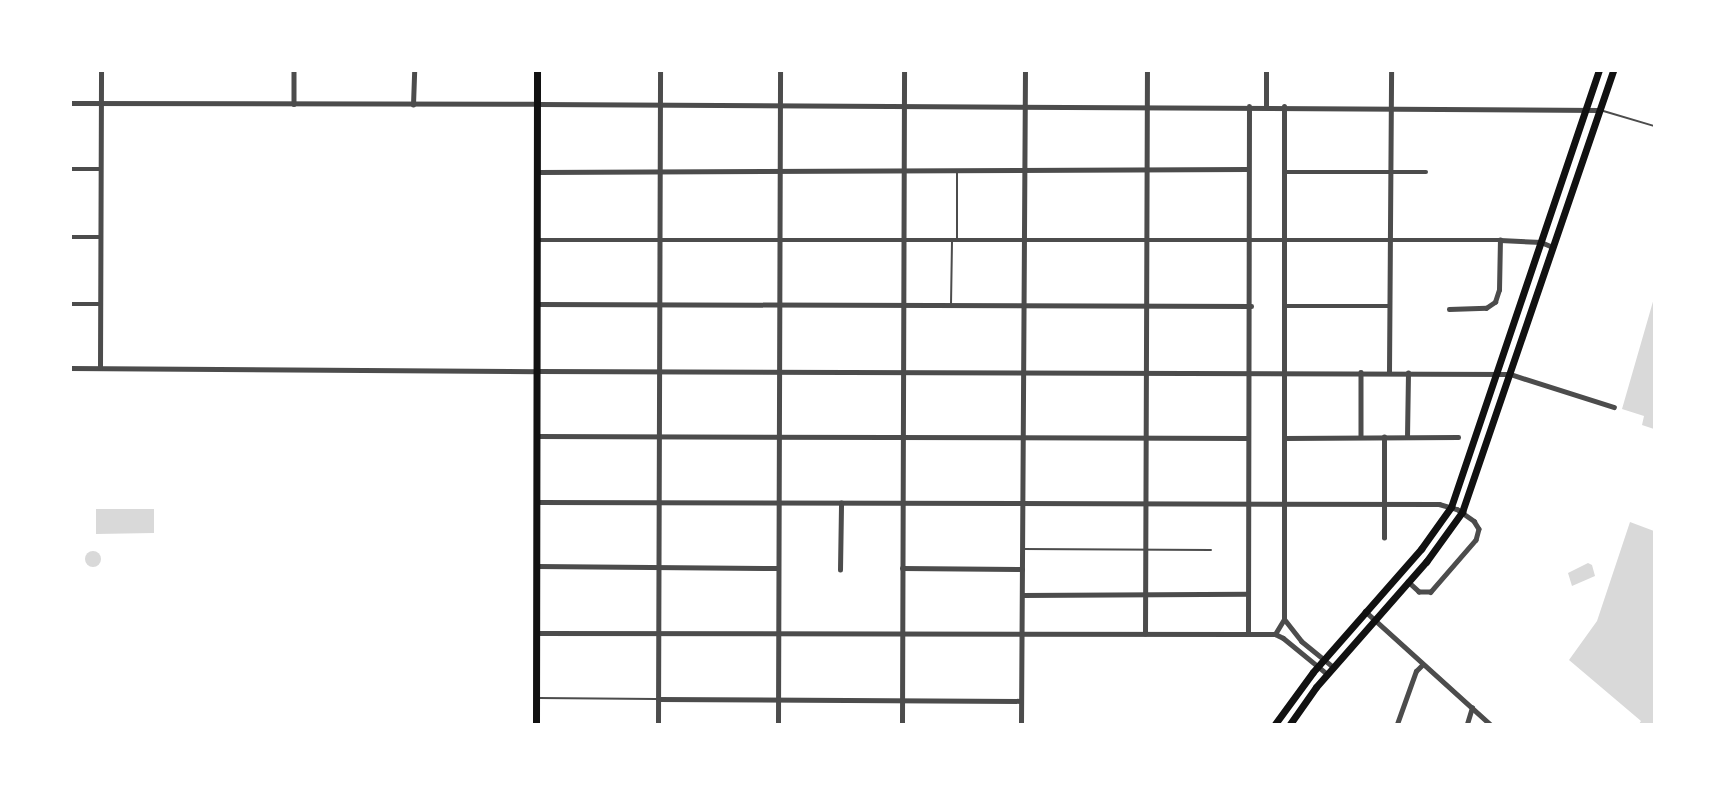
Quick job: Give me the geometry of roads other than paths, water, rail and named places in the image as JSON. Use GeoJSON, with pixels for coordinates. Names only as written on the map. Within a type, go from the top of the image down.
{"type":"FeatureCollection","features":[{"type":"Feature","properties":{"kind":"main road"},"geometry":{"type":"LineString","coordinates":[[536,724],[537,70]]}},
{"type":"Feature","properties":{"kind":"main road"},"geometry":{"type":"LineString","coordinates":[[1275,724],[1317,666],[1421,549],[1451,507],[1599,70]]}},
{"type":"Feature","properties":{"kind":"main road"},"geometry":{"type":"LineString","coordinates":[[1290,724],[1327,674],[1408,582],[1462,512],[1613,70]]}},
{"type":"Feature","properties":{"kind":"street"},"geometry":{"type":"LineString","coordinates":[[100,70],[100,368]]}},
{"type":"Feature","properties":{"kind":"street"},"geometry":{"type":"LineString","coordinates":[[294,70],[294,104]]}},
{"type":"Feature","properties":{"kind":"street"},"geometry":{"type":"LineString","coordinates":[[413,105],[414,70]]}},
{"type":"Feature","properties":{"kind":"street"},"geometry":{"type":"LineString","coordinates":[[658,724],[660,70]]}},
{"type":"Feature","properties":{"kind":"street"},"geometry":{"type":"LineString","coordinates":[[778,724],[780,70]]}},
{"type":"Feature","properties":{"kind":"street"},"geometry":{"type":"LineString","coordinates":[[902,724],[904,70]]}},
{"type":"Feature","properties":{"kind":"street"},"geometry":{"type":"LineString","coordinates":[[1021,724],[1025,70]]}},
{"type":"Feature","properties":{"kind":"street"},"geometry":{"type":"LineString","coordinates":[[1145,634],[1147,70]]}},
{"type":"Feature","properties":{"kind":"street"},"geometry":{"type":"LineString","coordinates":[[1266,70],[1266,106]]}},
{"type":"Feature","properties":{"kind":"street"},"geometry":{"type":"LineString","coordinates":[[1389,372],[1391,70]]}},
{"type":"Feature","properties":{"kind":"street"},"geometry":{"type":"LineString","coordinates":[[70,103],[1284,106],[1586,108],[1599,110]]}},
{"type":"Feature","properties":{"kind":"street"},"geometry":{"type":"LineString","coordinates":[[1248,634],[1248,372],[1252,248],[1248,240],[1249,106]]}},
{"type":"Feature","properties":{"kind":"street"},"geometry":{"type":"LineString","coordinates":[[1275,634],[1284,619],[1284,106]]}},
{"type":"Feature","properties":{"kind":"street"},"geometry":{"type":"LineString","coordinates":[[70,169],[100,170]]}},
{"type":"Feature","properties":{"kind":"street"},"geometry":{"type":"LineString","coordinates":[[538,172],[1248,169]]}},
{"type":"Feature","properties":{"kind":"street"},"geometry":{"type":"LineString","coordinates":[[1285,172],[1426,172]]}},
{"type":"Feature","properties":{"kind":"street"},"geometry":{"type":"LineString","coordinates":[[70,237],[100,237]]}},
{"type":"Feature","properties":{"kind":"street"},"geometry":{"type":"LineString","coordinates":[[538,240],[903,238],[1500,240],[1540,242],[1553,247]]}},
{"type":"Feature","properties":{"kind":"street"},"geometry":{"type":"LineString","coordinates":[[1449,309],[1488,308],[1498,299],[1500,240]]}},
{"type":"Feature","properties":{"kind":"street"},"geometry":{"type":"LineString","coordinates":[[70,304],[100,304]]}},
{"type":"Feature","properties":{"kind":"street"},"geometry":{"type":"LineString","coordinates":[[538,304],[1251,306]]}},
{"type":"Feature","properties":{"kind":"street"},"geometry":{"type":"LineString","coordinates":[[1284,306],[1390,306]]}},
{"type":"Feature","properties":{"kind":"street"},"geometry":{"type":"LineString","coordinates":[[70,368],[1510,374],[1614,407]]}},
{"type":"Feature","properties":{"kind":"street"},"geometry":{"type":"LineString","coordinates":[[1361,372],[1361,437]]}},
{"type":"Feature","properties":{"kind":"street"},"geometry":{"type":"LineString","coordinates":[[1407,437],[1408,373]]}},
{"type":"Feature","properties":{"kind":"street"},"geometry":{"type":"LineString","coordinates":[[537,436],[1248,438]]}},
{"type":"Feature","properties":{"kind":"street"},"geometry":{"type":"LineString","coordinates":[[1384,437],[1384,538]]}},
{"type":"Feature","properties":{"kind":"street"},"geometry":{"type":"LineString","coordinates":[[1284,438],[1458,437]]}},
{"type":"Feature","properties":{"kind":"street"},"geometry":{"type":"LineString","coordinates":[[537,502],[1384,504],[1451,507],[1474,521],[1479,536],[1446,576],[1425,594],[1408,582]]}},
{"type":"Feature","properties":{"kind":"street"},"geometry":{"type":"LineString","coordinates":[[840,503],[840,570]]}},
{"type":"Feature","properties":{"kind":"street"},"geometry":{"type":"LineString","coordinates":[[537,566],[778,568]]}},
{"type":"Feature","properties":{"kind":"street"},"geometry":{"type":"LineString","coordinates":[[902,568],[1022,569]]}},
{"type":"Feature","properties":{"kind":"street"},"geometry":{"type":"LineString","coordinates":[[1022,595],[1248,594]]}},
{"type":"Feature","properties":{"kind":"street"},"geometry":{"type":"LineString","coordinates":[[1365,612],[1394,641],[1490,724]]}},
{"type":"Feature","properties":{"kind":"street"},"geometry":{"type":"LineString","coordinates":[[1284,619],[1294,634],[1333,668]]}},
{"type":"Feature","properties":{"kind":"street"},"geometry":{"type":"LineString","coordinates":[[536,633],[1275,634],[1327,674]]}},
{"type":"Feature","properties":{"kind":"street"},"geometry":{"type":"LineString","coordinates":[[1397,724],[1416,671],[1422,665]]}},
{"type":"Feature","properties":{"kind":"street"},"geometry":{"type":"LineString","coordinates":[[658,699],[1021,701]]}},
{"type":"Feature","properties":{"kind":"street"},"geometry":{"type":"LineString","coordinates":[[1467,724],[1472,708]]}},
{"type":"Feature","properties":{"kind":"lane"},"geometry":{"type":"LineString","coordinates":[[1599,110],[1654,126]]}},
{"type":"Feature","properties":{"kind":"lane"},"geometry":{"type":"LineString","coordinates":[[951,306],[957,170]]}},
{"type":"Feature","properties":{"kind":"lane"},"geometry":{"type":"LineString","coordinates":[[1022,549],[1211,550]]}},
{"type":"Feature","properties":{"kind":"lane"},"geometry":{"type":"LineString","coordinates":[[536,698],[658,699]]}}]}
